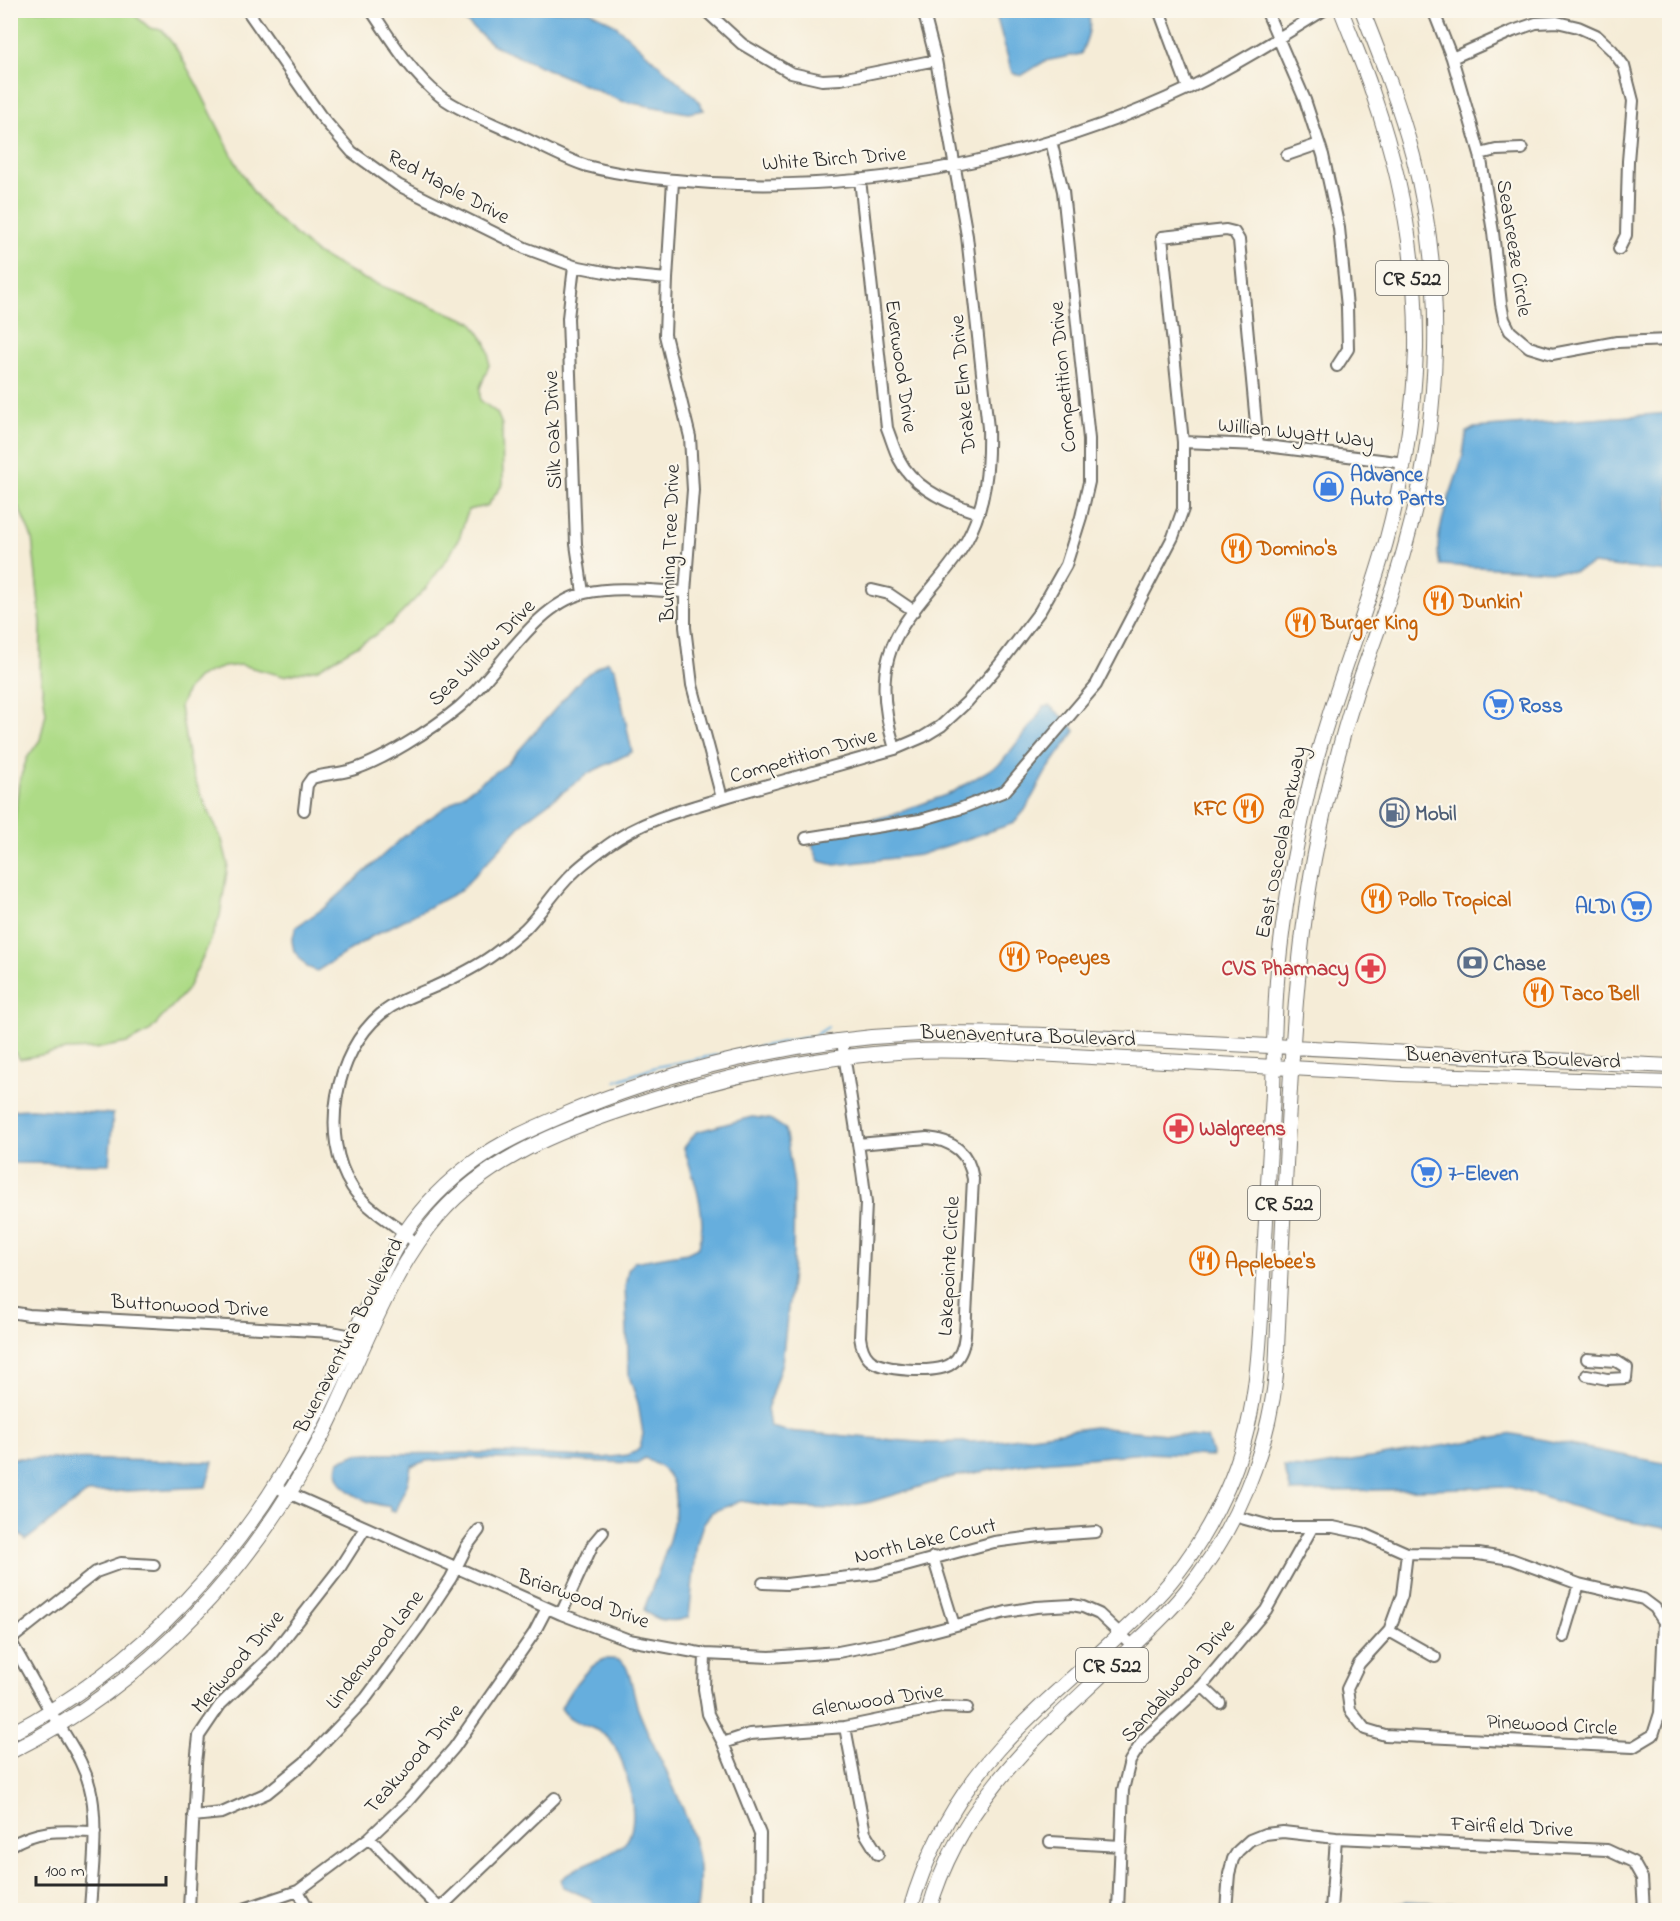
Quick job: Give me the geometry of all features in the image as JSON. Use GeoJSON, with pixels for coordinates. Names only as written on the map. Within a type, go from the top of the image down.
{"type":"FeatureCollection","features":[{"type":"Feature","properties":{"kind":"main road","name":"East Osceola Parkway"},"geometry":{"type":"LineString","coordinates":[[910,1911],[936,1841],[983,1768],[1019,1728],[1156,1599],[1186,1560],[1204,1533],[1229,1484],[1248,1425],[1257,1378],[1261,1330],[1273,1046],[1281,942],[1294,863],[1317,753],[1382,553],[1405,463],[1411,422],[1416,350],[1415,305],[1406,218],[1395,163],[1374,95],[1341,10]]}},
{"type":"Feature","properties":{"kind":"main road"},"geometry":{"type":"LineString","coordinates":[[1354,10],[1365,16]]}},
{"type":"Feature","properties":{"kind":"main road","name":"East Osceola Parkway"},"geometry":{"type":"LineString","coordinates":[[929,1911],[946,1865],[963,1830],[986,1794],[1030,1743],[1163,1617],[1206,1565],[1234,1516],[1251,1478],[1272,1407],[1298,967],[1315,857],[1337,759],[1356,693],[1400,563],[1417,498],[1431,423],[1435,352],[1431,254],[1425,212],[1395,94],[1365,16]]}},
{"type":"Feature","properties":{"kind":"main road","name":"Buenaventura Boulevard"},"geometry":{"type":"LineString","coordinates":[[10,1734],[51,1711],[101,1678],[172,1616],[233,1548],[275,1487],[312,1422],[386,1267],[405,1232],[428,1203],[473,1162],[531,1129],[590,1104],[650,1084],[774,1052],[842,1041],[945,1034],[1071,1036],[1670,1066]]}},
{"type":"Feature","properties":{"kind":"main road","name":"Buenaventura Boulevard"},"geometry":{"type":"LineString","coordinates":[[10,1752],[60,1725],[147,1660],[188,1622],[246,1558],[290,1494],[326,1429],[367,1340],[416,1244],[441,1213],[483,1175],[526,1149],[586,1123],[701,1085],[778,1067],[845,1057],[918,1051],[983,1051],[1473,1077],[1670,1083]]}},
{"type":"Feature","properties":{"kind":"main road"},"geometry":{"type":"LineString","coordinates":[[1234,1516],[1231,1508],[1232,1499],[1249,1456],[1248,1425]]}},
{"type":"Feature","properties":{"kind":"street","name":"Red Maple Drive"},"geometry":{"type":"LineString","coordinates":[[247,10],[320,115],[352,152],[398,185],[525,248],[574,266],[615,274],[667,279]]}},
{"type":"Feature","properties":{"kind":"street","name":"White Birch Drive"},"geometry":{"type":"LineString","coordinates":[[371,10],[406,61],[441,96],[471,113],[584,165],[620,174],[673,181],[770,184],[860,179],[955,166],[1052,141],[1188,88],[1324,10]]}},
{"type":"Feature","properties":{"kind":"street"},"geometry":{"type":"LineString","coordinates":[[705,10],[742,44],[791,73],[802,76],[822,80],[841,79],[936,60]]}},
{"type":"Feature","properties":{"kind":"street","name":"Drake Elm Drive"},"geometry":{"type":"LineString","coordinates":[[895,749],[886,718],[884,700],[889,655],[900,630],[961,550],[979,513],[989,460],[988,428],[967,236],[936,60],[923,10]]}},
{"type":"Feature","properties":{"kind":"street"},"geometry":{"type":"LineString","coordinates":[[1159,10],[1188,88]]}},
{"type":"Feature","properties":{"kind":"street"},"geometry":{"type":"LineString","coordinates":[[1266,10],[1305,100],[1319,144],[1339,228],[1347,307],[1348,349],[1337,366]]}},
{"type":"Feature","properties":{"kind":"street","name":"Seabreeze Circle"},"geometry":{"type":"LineString","coordinates":[[1433,10],[1452,58],[1480,154],[1493,232],[1500,304],[1510,332],[1529,347],[1552,354],[1617,342],[1670,340]]}},
{"type":"Feature","properties":{"kind":"street"},"geometry":{"type":"LineString","coordinates":[[1452,58],[1512,31],[1536,23],[1557,22],[1578,27],[1596,35],[1612,50],[1624,66],[1633,101],[1628,161],[1626,235],[1619,249]]}},
{"type":"Feature","properties":{"kind":"street","name":"Competition Drive"},"geometry":{"type":"LineString","coordinates":[[416,1244],[405,1232],[365,1202],[353,1189],[339,1165],[334,1142],[337,1092],[342,1073],[357,1042],[380,1014],[404,999],[465,972],[492,956],[526,928],[572,874],[608,845],[633,829],[669,813],[895,749],[923,737],[941,726],[968,702],[1040,611],[1066,564],[1089,482],[1089,439],[1063,191],[1052,141]]}},
{"type":"Feature","properties":{"kind":"street"},"geometry":{"type":"LineString","coordinates":[[1287,155],[1319,144]]}},
{"type":"Feature","properties":{"kind":"street"},"geometry":{"type":"LineString","coordinates":[[1480,154],[1496,150],[1522,149]]}},
{"type":"Feature","properties":{"kind":"street","name":"Everwood Drive"},"geometry":{"type":"LineString","coordinates":[[860,179],[887,428],[900,461],[916,481],[937,497],[979,513]]}},
{"type":"Feature","properties":{"kind":"street","name":"Burning Tree Drive"},"geometry":{"type":"LineString","coordinates":[[673,181],[665,335],[690,437],[693,490],[685,592],[685,627],[692,685],[722,798]]}},
{"type":"Feature","properties":{"kind":"street"},"geometry":{"type":"LineString","coordinates":[[806,838],[920,820],[962,808],[1005,791],[1096,685],[1173,537],[1183,509],[1183,442],[1162,237],[1226,230],[1234,232],[1239,240],[1258,445]]}},
{"type":"Feature","properties":{"kind":"street","name":"Silk Oak Drive"},"geometry":{"type":"LineString","coordinates":[[574,266],[568,318],[576,544],[583,593]]}},
{"type":"Feature","properties":{"kind":"street","name":"Willian Wyatt Way"},"geometry":{"type":"LineString","coordinates":[[1183,442],[1258,445],[1405,463]]}},
{"type":"Feature","properties":{"kind":"street","name":"Sea Willow Drive"},"geometry":{"type":"LineString","coordinates":[[304,810],[307,785],[312,778],[349,771],[380,758],[434,727],[460,707],[499,667],[524,635],[553,608],[583,593],[608,590],[685,592]]}},
{"type":"Feature","properties":{"kind":"street"},"geometry":{"type":"LineString","coordinates":[[872,590],[889,594],[914,611]]}},
{"type":"Feature","properties":{"kind":"street"},"geometry":{"type":"LineString","coordinates":[[1338,687],[1356,693]]}},
{"type":"Feature","properties":{"kind":"street"},"geometry":{"type":"LineString","coordinates":[[1068,1057],[1071,1036]]}},
{"type":"Feature","properties":{"kind":"street","name":"Lakepointe Circle"},"geometry":{"type":"LineString","coordinates":[[842,1041],[867,1203],[860,1337],[863,1351],[870,1360],[881,1366],[932,1370],[946,1367],[957,1360],[965,1335],[973,1179],[968,1160],[956,1146],[938,1139],[858,1144]]}},
{"type":"Feature","properties":{"kind":"street"},"geometry":{"type":"LineString","coordinates":[[1602,1081],[1604,1063]]}},
{"type":"Feature","properties":{"kind":"street","name":"Buttonwood Drive"},"geometry":{"type":"LineString","coordinates":[[10,1312],[29,1315],[332,1332],[367,1340]]}},
{"type":"Feature","properties":{"kind":"street"},"geometry":{"type":"LineString","coordinates":[[1261,1330],[1277,1337]]}},
{"type":"Feature","properties":{"kind":"street"},"geometry":{"type":"LineString","coordinates":[[1587,1359],[1616,1361],[1627,1368],[1626,1378],[1606,1379],[1587,1375]]}},
{"type":"Feature","properties":{"kind":"street","name":"Briarwood Drive"},"geometry":{"type":"LineString","coordinates":[[275,1487],[547,1608],[629,1640],[705,1654],[770,1657],[838,1652],[895,1641],[1006,1612],[1035,1607],[1072,1605],[1092,1610],[1121,1633],[1133,1646]]}},
{"type":"Feature","properties":{"kind":"street","name":"Pinewood Circle"},"geometry":{"type":"LineString","coordinates":[[1234,1516],[1274,1527],[1333,1527],[1362,1533],[1407,1553],[1478,1554],[1511,1559],[1580,1584],[1643,1599],[1655,1608],[1664,1622],[1660,1713],[1653,1735],[1633,1747],[1385,1735],[1365,1729],[1350,1710],[1347,1689],[1359,1664],[1389,1631],[1402,1595],[1407,1553]]}},
{"type":"Feature","properties":{"kind":"street","name":"Meriwood Drive"},"geometry":{"type":"LineString","coordinates":[[189,1911],[196,1763],[200,1736],[220,1705],[271,1656],[339,1569],[365,1528]]}},
{"type":"Feature","properties":{"kind":"street","name":"Sandalwood Drive"},"geometry":{"type":"LineString","coordinates":[[1118,1911],[1123,1790],[1130,1761],[1144,1739],[1202,1686],[1266,1610],[1312,1528]]}},
{"type":"Feature","properties":{"kind":"street","name":"Lindenwood Lane"},"geometry":{"type":"LineString","coordinates":[[194,1816],[222,1813],[267,1793],[305,1762],[366,1698],[420,1625],[479,1530]]}},
{"type":"Feature","properties":{"kind":"street"},"geometry":{"type":"LineString","coordinates":[[561,1614],[593,1544],[603,1532]]}},
{"type":"Feature","properties":{"kind":"street","name":"North Lake Court"},"geometry":{"type":"LineString","coordinates":[[763,1583],[786,1584],[876,1574],[994,1542],[1040,1536],[1096,1533]]}},
{"type":"Feature","properties":{"kind":"street"},"geometry":{"type":"LineString","coordinates":[[933,1557],[954,1625]]}},
{"type":"Feature","properties":{"kind":"street"},"geometry":{"type":"LineString","coordinates":[[90,1911],[95,1832],[89,1783],[79,1756],[10,1640],[96,1572],[121,1563],[154,1565]]}},
{"type":"Feature","properties":{"kind":"street"},"geometry":{"type":"LineString","coordinates":[[1563,1637],[1580,1584]]}},
{"type":"Feature","properties":{"kind":"street","name":"Teakwood Drive"},"geometry":{"type":"LineString","coordinates":[[241,1911],[298,1891],[369,1838],[407,1802],[454,1748],[534,1634],[547,1608]]}},
{"type":"Feature","properties":{"kind":"street"},"geometry":{"type":"LineString","coordinates":[[1389,1631],[1435,1657]]}},
{"type":"Feature","properties":{"kind":"street"},"geometry":{"type":"LineString","coordinates":[[705,1654],[704,1689],[708,1714],[723,1743],[760,1834],[759,1911]]}},
{"type":"Feature","properties":{"kind":"street"},"geometry":{"type":"LineString","coordinates":[[1202,1686],[1220,1703]]}},
{"type":"Feature","properties":{"kind":"street","name":"Glenwood Drive"},"geometry":{"type":"LineString","coordinates":[[723,1743],[750,1734],[845,1727],[942,1707],[967,1708]]}},
{"type":"Feature","properties":{"kind":"street"},"geometry":{"type":"LineString","coordinates":[[845,1727],[866,1833],[878,1854]]}},
{"type":"Feature","properties":{"kind":"street"},"geometry":{"type":"LineString","coordinates":[[369,1838],[440,1910],[555,1798]]}},
{"type":"Feature","properties":{"kind":"street"},"geometry":{"type":"LineString","coordinates":[[10,1846],[25,1837],[49,1831],[95,1832]]}},
{"type":"Feature","properties":{"kind":"street","name":"Fairfield Drive"},"geometry":{"type":"LineString","coordinates":[[1226,1911],[1227,1882],[1238,1851],[1250,1840],[1273,1833],[1607,1850],[1633,1862],[1642,1878],[1644,1911]]}},
{"type":"Feature","properties":{"kind":"street"},"geometry":{"type":"LineString","coordinates":[[1331,1911],[1336,1838]]}},
{"type":"Feature","properties":{"kind":"street"},"geometry":{"type":"LineString","coordinates":[[1050,1842],[1121,1846]]}},
{"type":"Feature","properties":{"kind":"street"},"geometry":{"type":"LineString","coordinates":[[298,1891],[309,1911]]}},
{"type":"Feature","properties":{"kind":"green space"},"geometry":{"type":"Polygon","coordinates":[[[11,10],[130,11],[150,28],[162,30],[176,48],[197,85],[235,161],[254,193],[271,213],[316,253],[364,279],[472,322],[485,341],[489,353],[489,365],[480,388],[480,400],[497,413],[502,425],[503,484],[487,506],[468,510],[460,536],[450,555],[425,589],[392,623],[372,637],[318,669],[283,676],[241,665],[224,667],[197,678],[187,690],[180,707],[190,766],[222,840],[228,864],[220,916],[210,942],[187,990],[149,1032],[127,1043],[95,1049],[66,1050],[20,1059],[10,1047],[11,848],[19,782],[27,758],[40,740],[46,713],[40,672],[41,623],[32,538],[19,508],[11,500],[11,10]]]}},
{"type":"Feature","properties":{"kind":"water"},"geometry":{"type":"Polygon","coordinates":[[[458,11],[590,11],[614,24],[696,98],[704,110],[688,113],[621,101],[494,46],[464,20],[458,11]]]}},
{"type":"Feature","properties":{"kind":"water"},"geometry":{"type":"Polygon","coordinates":[[[995,11],[1087,11],[1090,22],[1081,54],[1045,61],[1021,76],[1012,73],[995,11]]]}},
{"type":"Feature","properties":{"kind":"water"},"geometry":{"type":"Polygon","coordinates":[[[1669,413],[1669,572],[1592,564],[1574,572],[1440,565],[1438,553],[1441,525],[1463,455],[1467,432],[1474,428],[1669,413]]]}},
{"type":"Feature","properties":{"kind":"water"},"geometry":{"type":"Polygon","coordinates":[[[607,661],[615,669],[632,752],[589,773],[528,818],[460,891],[369,938],[317,971],[307,967],[294,951],[292,941],[296,927],[327,906],[404,836],[507,764],[582,678],[607,661]]]}},
{"type":"Feature","properties":{"kind":"water"},"geometry":{"type":"Polygon","coordinates":[[[1050,706],[1070,723],[1075,731],[1046,772],[1025,810],[1014,823],[920,855],[835,865],[819,861],[812,845],[815,838],[836,829],[892,815],[951,793],[1001,763],[1043,707],[1050,706]]]}},
{"type":"Feature","properties":{"kind":"water"},"geometry":{"type":"Polygon","coordinates":[[[11,1110],[113,1114],[109,1164],[11,1163],[11,1110]]]}},
{"type":"Feature","properties":{"kind":"water"},"geometry":{"type":"Polygon","coordinates":[[[752,1117],[770,1119],[785,1129],[794,1185],[793,1264],[782,1362],[767,1409],[770,1427],[787,1431],[929,1443],[998,1441],[1094,1427],[1207,1438],[1213,1456],[1145,1453],[1030,1463],[952,1477],[870,1502],[832,1509],[770,1506],[741,1501],[712,1512],[703,1524],[697,1543],[689,1617],[672,1621],[659,1619],[644,1610],[669,1539],[674,1518],[675,1499],[672,1483],[664,1470],[645,1458],[637,1463],[467,1458],[426,1461],[411,1466],[408,1482],[395,1511],[391,1511],[391,1507],[362,1499],[345,1488],[337,1471],[339,1461],[357,1454],[504,1453],[603,1458],[628,1455],[637,1451],[643,1434],[638,1403],[629,1376],[625,1287],[628,1270],[634,1262],[687,1253],[699,1247],[701,1209],[696,1184],[684,1148],[696,1132],[752,1117]]]}},
{"type":"Feature","properties":{"kind":"water"},"geometry":{"type":"Polygon","coordinates":[[[1513,1434],[1669,1464],[1669,1529],[1607,1517],[1510,1487],[1291,1492],[1284,1467],[1310,1468],[1513,1434]]]}},
{"type":"Feature","properties":{"kind":"water"},"geometry":{"type":"Polygon","coordinates":[[[11,1458],[213,1462],[206,1487],[87,1493],[26,1540],[11,1526],[11,1458]]]}},
{"type":"Feature","properties":{"kind":"water"},"geometry":{"type":"Polygon","coordinates":[[[604,1659],[618,1660],[627,1668],[638,1709],[688,1821],[699,1866],[697,1910],[596,1910],[591,1899],[563,1887],[561,1880],[568,1874],[617,1849],[630,1835],[633,1807],[627,1776],[616,1749],[604,1735],[571,1719],[561,1708],[579,1680],[590,1668],[604,1659]]]}},
{"type":"Feature","properties":{"kind":"water"},"geometry":{"type":"Polygon","coordinates":[[[1406,1901],[1566,1910],[1392,1910],[1396,1904],[1406,1901]]]}},
{"type":"Feature","properties":{"kind":"waterway"},"geometry":{"type":"LineString","coordinates":[[616,1081],[656,1067],[814,1036],[828,1027]]}},
{"type":"Feature","properties":{"kind":"place","name":"Advance Auto Parts"},"geometry":{"type":"Point","coordinates":[1329,486]}},
{"type":"Feature","properties":{"kind":"place","name":"Domino's"},"geometry":{"type":"Point","coordinates":[1236,548]}},
{"type":"Feature","properties":{"kind":"place","name":"Dunkin'"},"geometry":{"type":"Point","coordinates":[1438,601]}},
{"type":"Feature","properties":{"kind":"place","name":"Burger King"},"geometry":{"type":"Point","coordinates":[1300,622]}},
{"type":"Feature","properties":{"kind":"place","name":"Ross"},"geometry":{"type":"Point","coordinates":[1498,705]}},
{"type":"Feature","properties":{"kind":"place","name":"KFC"},"geometry":{"type":"Point","coordinates":[1248,808]}},
{"type":"Feature","properties":{"kind":"place","name":"Mobil"},"geometry":{"type":"Point","coordinates":[1394,813]}},
{"type":"Feature","properties":{"kind":"place","name":"Pollo Tropical"},"geometry":{"type":"Point","coordinates":[1377,899]}},
{"type":"Feature","properties":{"kind":"place","name":"ALDI"},"geometry":{"type":"Point","coordinates":[1637,906]}},
{"type":"Feature","properties":{"kind":"place","name":"Popeyes"},"geometry":{"type":"Point","coordinates":[1015,957]}},
{"type":"Feature","properties":{"kind":"place","name":"Chase"},"geometry":{"type":"Point","coordinates":[1472,963]}},
{"type":"Feature","properties":{"kind":"place","name":"CVS Pharmacy"},"geometry":{"type":"Point","coordinates":[1370,968]}},
{"type":"Feature","properties":{"kind":"place","name":"Taco Bell"},"geometry":{"type":"Point","coordinates":[1539,993]}},
{"type":"Feature","properties":{"kind":"place","name":"Walgreens"},"geometry":{"type":"Point","coordinates":[1178,1128]}},
{"type":"Feature","properties":{"kind":"place","name":"7-Eleven"},"geometry":{"type":"Point","coordinates":[1427,1173]}},
{"type":"Feature","properties":{"kind":"place","name":"Applebee's"},"geometry":{"type":"Point","coordinates":[1204,1261]}}]}
